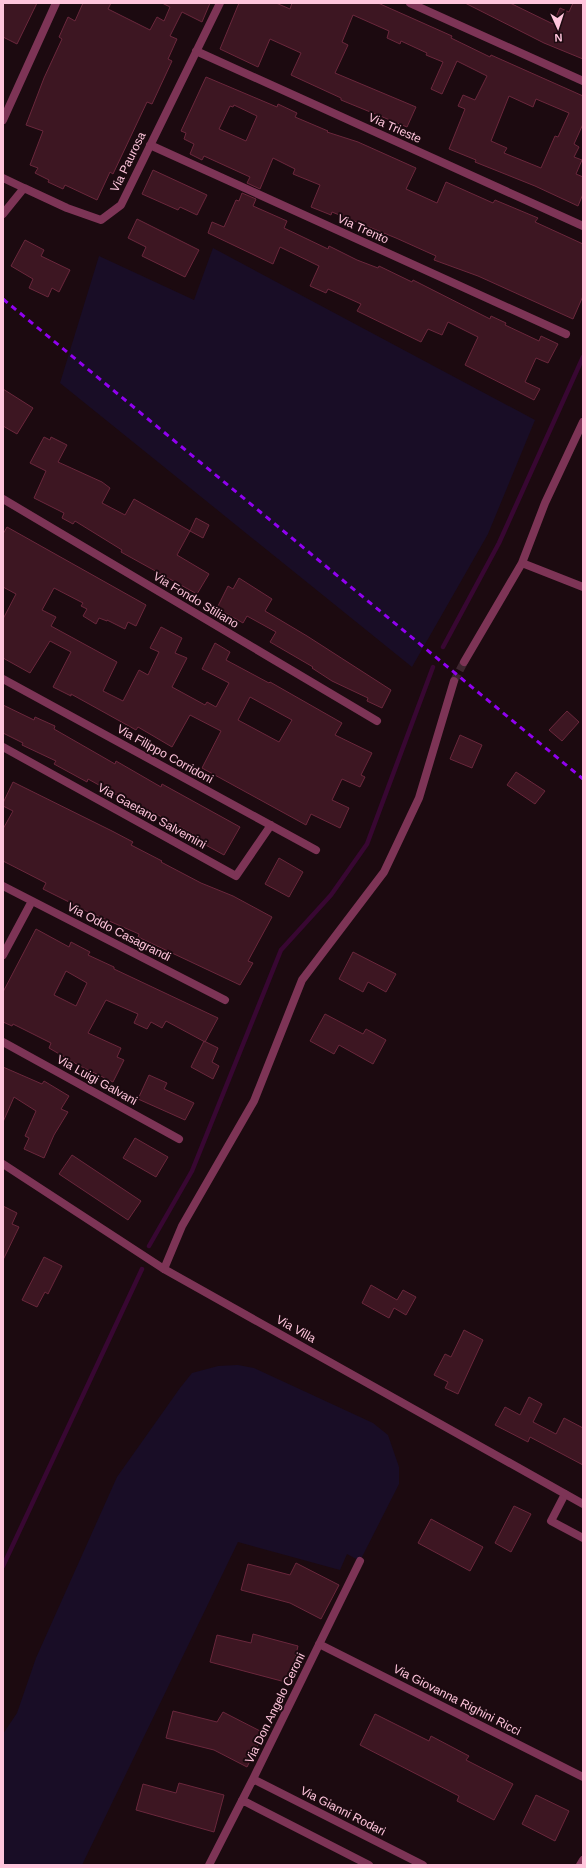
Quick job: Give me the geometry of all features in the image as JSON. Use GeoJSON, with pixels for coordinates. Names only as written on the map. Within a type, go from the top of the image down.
{"type":"FeatureCollection","features":[{"type":"Feature","properties":{"kind":"street"},"geometry":{"type":"LineString","coordinates":[[3,120],[56,3]]}},
{"type":"Feature","properties":{"kind":"street","name":"Via Paurosa"},"geometry":{"type":"LineString","coordinates":[[24,188],[67,208],[101,220],[120,205],[220,3]]}},
{"type":"Feature","properties":{"kind":"street"},"geometry":{"type":"LineString","coordinates":[[410,3],[583,81]]}},
{"type":"Feature","properties":{"kind":"street","name":"Via Trieste"},"geometry":{"type":"LineString","coordinates":[[196,52],[583,226]]}},
{"type":"Feature","properties":{"kind":"street","name":"Via Trento"},"geometry":{"type":"LineString","coordinates":[[150,145],[566,334]]}},
{"type":"Feature","properties":{"kind":"street"},"geometry":{"type":"LineString","coordinates":[[3,178],[24,188],[3,214]]}},
{"type":"Feature","properties":{"kind":"street"},"geometry":{"type":"LineString","coordinates":[[464,662],[522,563],[545,503],[583,422]]}},
{"type":"Feature","properties":{"kind":"street","name":"Via Fondo Stiliano"},"geometry":{"type":"LineString","coordinates":[[3,499],[377,721]]}},
{"type":"Feature","properties":{"kind":"street"},"geometry":{"type":"LineString","coordinates":[[522,563],[583,587]]}},
{"type":"Feature","properties":{"kind":"street","name":"Via Filippo Corridoni"},"geometry":{"type":"LineString","coordinates":[[3,679],[316,850]]}},
{"type":"Feature","properties":{"kind":"street"},"geometry":{"type":"LineString","coordinates":[[164,1269],[182,1226],[254,1101],[302,980],[384,872],[419,798],[454,680]]}},
{"type":"Feature","properties":{"kind":"street","name":"Via Gaetano Salvemini"},"geometry":{"type":"LineString","coordinates":[[3,747],[236,876],[270,825]]}},
{"type":"Feature","properties":{"kind":"street","name":"Via Oddo Casagrandi"},"geometry":{"type":"LineString","coordinates":[[3,886],[225,1000]]}},
{"type":"Feature","properties":{"kind":"street"},"geometry":{"type":"LineString","coordinates":[[3,955],[32,901]]}},
{"type":"Feature","properties":{"kind":"street","name":"Via Luigi Galvani"},"geometry":{"type":"LineString","coordinates":[[3,1042],[179,1139]]}},
{"type":"Feature","properties":{"kind":"street","name":"Via Villa"},"geometry":{"type":"LineString","coordinates":[[3,1164],[164,1269],[583,1504]]}},
{"type":"Feature","properties":{"kind":"street"},"geometry":{"type":"LineString","coordinates":[[565,1494],[551,1520],[583,1538]]}},
{"type":"Feature","properties":{"kind":"street","name":"Via Don Angelo Ceroni"},"geometry":{"type":"LineString","coordinates":[[209,1865],[360,1561]]}},
{"type":"Feature","properties":{"kind":"street","name":"Via Giovanna Righini Ricci"},"geometry":{"type":"LineString","coordinates":[[319,1644],[583,1777]]}},
{"type":"Feature","properties":{"kind":"street","name":"Via Gianni Rodari"},"geometry":{"type":"LineString","coordinates":[[253,1779],[423,1865]]}},
{"type":"Feature","properties":{"kind":"street"},"geometry":{"type":"LineString","coordinates":[[242,1800],[369,1865]]}},
{"type":"Feature","properties":{"kind":"street"},"geometry":{"type":"LineString","coordinates":[[580,1865],[583,1860]]}},
{"type":"Feature","properties":{"kind":"shaded area"},"geometry":{"type":"Polygon","coordinates":[[[213,248],[535,420],[488,534],[412,667],[60,383],[99,256],[194,300],[213,248]]]}},
{"type":"Feature","properties":{"kind":"shaded area"},"geometry":{"type":"Polygon","coordinates":[[[238,1365],[254,1368],[373,1423],[388,1435],[399,1467],[399,1484],[360,1561],[347,1554],[340,1570],[238,1542],[82,1865],[3,1865],[3,1734],[17,1713],[36,1658],[117,1477],[192,1373],[218,1366],[238,1365]]]}},
{"type":"Feature","properties":{"kind":"building"},"geometry":{"type":"Polygon","coordinates":[[[3,3],[37,3],[17,44],[3,37],[3,3]]]}},
{"type":"Feature","properties":{"kind":"building"},"geometry":{"type":"Polygon","coordinates":[[[83,3],[111,3],[108,9],[150,30],[157,17],[164,21],[170,7],[162,3],[210,3],[202,22],[182,12],[170,36],[177,39],[168,59],[172,61],[152,104],[147,102],[113,174],[110,172],[97,200],[65,185],[63,189],[48,182],[49,180],[35,173],[38,168],[30,165],[43,131],[26,125],[44,78],[62,39],[59,37],[68,17],[75,21],[83,3]]]}},
{"type":"Feature","properties":{"kind":"building"},"geometry":{"type":"Polygon","coordinates":[[[239,3],[276,3],[290,9],[292,3],[378,3],[452,36],[451,38],[490,57],[491,55],[583,96],[583,124],[574,144],[579,147],[574,157],[582,160],[576,174],[583,177],[583,194],[578,206],[535,186],[475,162],[476,160],[449,149],[465,109],[458,106],[463,95],[475,100],[487,76],[457,61],[442,94],[431,89],[443,62],[426,55],[427,53],[401,41],[400,44],[387,38],[389,31],[353,15],[342,42],[348,45],[335,73],[416,107],[407,127],[341,100],[341,98],[291,75],[301,53],[270,39],[258,67],[220,49],[239,3]],[[509,96],[491,141],[507,148],[504,153],[541,168],[555,136],[558,137],[569,113],[536,99],[533,107],[509,96]]]}},
{"type":"Feature","properties":{"kind":"building"},"geometry":{"type":"Polygon","coordinates":[[[465,3],[510,3],[553,24],[560,8],[569,12],[573,3],[583,3],[583,59],[544,43],[465,3]]]}},
{"type":"Feature","properties":{"kind":"building"},"geometry":{"type":"Polygon","coordinates":[[[206,77],[277,107],[278,104],[297,113],[295,117],[328,131],[327,132],[358,142],[416,168],[406,189],[437,203],[446,182],[493,203],[495,200],[538,218],[535,222],[583,244],[583,296],[573,319],[478,276],[434,260],[436,256],[396,238],[332,212],[331,215],[311,207],[320,185],[293,174],[295,169],[273,158],[260,189],[247,183],[250,177],[204,156],[202,160],[190,154],[194,144],[184,139],[186,133],[181,131],[206,77]],[[234,105],[233,107],[230,106],[219,129],[246,141],[257,116],[234,105]]]}},
{"type":"Feature","properties":{"kind":"building"},"geometry":{"type":"Polygon","coordinates":[[[153,170],[207,195],[197,215],[180,207],[178,210],[142,194],[153,170]]]}},
{"type":"Feature","properties":{"kind":"building"},"geometry":{"type":"Polygon","coordinates":[[[242,193],[256,199],[253,206],[287,221],[284,228],[328,249],[329,246],[357,260],[378,268],[379,266],[412,282],[413,280],[490,319],[491,316],[506,323],[505,325],[539,341],[541,336],[558,344],[548,363],[536,358],[525,382],[540,389],[534,400],[465,365],[478,337],[448,322],[442,335],[428,329],[421,342],[357,311],[361,304],[328,289],[326,293],[310,286],[319,266],[280,247],[273,264],[208,233],[212,222],[224,227],[236,200],[239,201],[242,193]]]}},
{"type":"Feature","properties":{"kind":"building"},"geometry":{"type":"Polygon","coordinates":[[[137,219],[199,250],[185,277],[142,256],[146,247],[128,238],[137,219]]]}},
{"type":"Feature","properties":{"kind":"building"},"geometry":{"type":"Polygon","coordinates":[[[25,240],[44,250],[41,256],[70,270],[59,292],[52,288],[48,297],[29,288],[33,279],[11,266],[25,240]]]}},
{"type":"Feature","properties":{"kind":"building"},"geometry":{"type":"Polygon","coordinates":[[[3,389],[33,408],[17,434],[3,426],[3,389]]]}},
{"type":"Feature","properties":{"kind":"building"},"geometry":{"type":"Polygon","coordinates":[[[44,437],[50,440],[51,437],[67,445],[58,462],[102,482],[110,488],[102,503],[125,515],[134,499],[190,531],[177,555],[209,574],[197,594],[121,552],[122,550],[75,521],[73,524],[62,518],[64,513],[34,498],[46,471],[30,463],[44,437]]]}},
{"type":"Feature","properties":{"kind":"building"},"geometry":{"type":"Polygon","coordinates":[[[196,518],[209,525],[203,538],[190,531],[196,518]]]}},
{"type":"Feature","properties":{"kind":"building"},"geometry":{"type":"Polygon","coordinates":[[[7,527],[146,605],[136,626],[128,622],[125,629],[107,620],[99,618],[96,624],[83,616],[87,609],[81,606],[83,603],[54,588],[42,610],[56,617],[51,626],[117,662],[103,691],[123,701],[139,670],[148,675],[159,652],[150,648],[161,627],[182,638],[175,653],[187,658],[172,687],[205,705],[207,702],[216,707],[229,683],[202,669],[215,643],[230,652],[226,660],[269,683],[270,682],[342,723],[335,735],[372,753],[361,775],[365,777],[360,787],[342,779],[332,800],[349,808],[340,828],[311,814],[306,825],[202,768],[221,731],[190,715],[172,747],[138,727],[136,730],[71,694],[71,696],[53,687],[71,652],[50,641],[30,673],[3,658],[3,619],[16,594],[3,587],[3,534],[7,527]],[[250,697],[238,720],[279,742],[292,720],[250,697]]]}},
{"type":"Feature","properties":{"kind":"building"},"geometry":{"type":"Polygon","coordinates":[[[239,578],[272,599],[265,611],[391,690],[382,708],[367,701],[368,698],[332,681],[312,668],[313,667],[270,642],[276,632],[247,616],[243,623],[217,608],[228,586],[233,589],[239,578]]]}},
{"type":"Feature","properties":{"kind":"building"},"geometry":{"type":"Polygon","coordinates":[[[3,705],[34,720],[35,717],[55,726],[54,729],[115,764],[116,761],[161,787],[162,784],[240,827],[224,855],[191,837],[193,834],[88,779],[87,782],[54,764],[56,761],[22,745],[23,743],[3,733],[3,705]]]}},
{"type":"Feature","properties":{"kind":"building"},"geometry":{"type":"Polygon","coordinates":[[[567,711],[579,722],[562,741],[549,730],[567,711]]]}},
{"type":"Feature","properties":{"kind":"building"},"geometry":{"type":"Polygon","coordinates":[[[460,735],[482,745],[472,768],[450,759],[460,735]]]}},
{"type":"Feature","properties":{"kind":"building"},"geometry":{"type":"Polygon","coordinates":[[[516,772],[545,791],[535,804],[507,785],[516,772]]]}},
{"type":"Feature","properties":{"kind":"building"},"geometry":{"type":"Polygon","coordinates":[[[13,782],[133,842],[131,845],[201,883],[233,896],[272,917],[248,961],[253,963],[240,985],[138,937],[139,934],[77,907],[43,889],[46,883],[3,861],[3,829],[13,811],[3,806],[3,803],[13,782]]]}},
{"type":"Feature","properties":{"kind":"building"},"geometry":{"type":"Polygon","coordinates":[[[279,858],[303,872],[289,897],[265,884],[279,858]]]}},
{"type":"Feature","properties":{"kind":"building"},"geometry":{"type":"Polygon","coordinates":[[[36,929],[69,947],[71,942],[90,952],[88,955],[114,967],[114,969],[218,1018],[205,1042],[166,1021],[162,1028],[151,1022],[147,1029],[134,1023],[138,1014],[106,1000],[88,1033],[121,1048],[117,1057],[124,1060],[113,1082],[80,1066],[49,1048],[51,1043],[13,1024],[12,1026],[3,1022],[3,992],[36,929]],[[66,971],[54,995],[76,1006],[87,983],[66,971]]]}},
{"type":"Feature","properties":{"kind":"building"},"geometry":{"type":"Polygon","coordinates":[[[353,952],[396,974],[386,992],[368,982],[363,992],[339,979],[353,952]]]}},
{"type":"Feature","properties":{"kind":"building"},"geometry":{"type":"Polygon","coordinates":[[[325,1014],[363,1034],[366,1029],[386,1040],[373,1064],[339,1045],[334,1054],[310,1041],[325,1014]]]}},
{"type":"Feature","properties":{"kind":"building"},"geometry":{"type":"Polygon","coordinates":[[[204,1041],[218,1048],[212,1062],[219,1066],[213,1079],[191,1067],[204,1041]]]}},
{"type":"Feature","properties":{"kind":"building"},"geometry":{"type":"Polygon","coordinates":[[[3,1067],[42,1084],[44,1081],[69,1096],[61,1109],[68,1112],[54,1135],[44,1158],[24,1149],[29,1138],[25,1136],[36,1111],[14,1097],[3,1122],[3,1067]]]}},
{"type":"Feature","properties":{"kind":"building"},"geometry":{"type":"Polygon","coordinates":[[[149,1075],[167,1083],[164,1089],[194,1103],[185,1120],[138,1099],[149,1075]]]}},
{"type":"Feature","properties":{"kind":"building"},"geometry":{"type":"Polygon","coordinates":[[[135,1138],[168,1157],[156,1177],[123,1158],[135,1138]]]}},
{"type":"Feature","properties":{"kind":"building"},"geometry":{"type":"Polygon","coordinates":[[[72,1155],[141,1201],[128,1220],[59,1174],[72,1155]]]}},
{"type":"Feature","properties":{"kind":"building"},"geometry":{"type":"Polygon","coordinates":[[[3,1206],[17,1213],[12,1224],[19,1227],[3,1260],[3,1206]]]}},
{"type":"Feature","properties":{"kind":"building"},"geometry":{"type":"Polygon","coordinates":[[[44,1257],[62,1266],[48,1294],[45,1292],[37,1307],[22,1300],[44,1257]]]}},
{"type":"Feature","properties":{"kind":"building"},"geometry":{"type":"Polygon","coordinates":[[[371,1285],[397,1300],[403,1290],[416,1297],[406,1315],[394,1308],[389,1318],[362,1303],[371,1285]]]}},
{"type":"Feature","properties":{"kind":"building"},"geometry":{"type":"Polygon","coordinates":[[[464,1330],[483,1340],[458,1394],[445,1388],[448,1382],[434,1375],[445,1354],[451,1357],[464,1330]]]}},
{"type":"Feature","properties":{"kind":"building"},"geometry":{"type":"Polygon","coordinates":[[[529,1397],[542,1404],[533,1422],[556,1434],[564,1418],[583,1428],[583,1465],[530,1437],[528,1442],[495,1425],[505,1407],[520,1415],[529,1397]]]}},
{"type":"Feature","properties":{"kind":"building"},"geometry":{"type":"Polygon","coordinates":[[[514,1506],[531,1514],[511,1552],[495,1543],[514,1506]]]}},
{"type":"Feature","properties":{"kind":"building"},"geometry":{"type":"Polygon","coordinates":[[[431,1519],[483,1547],[470,1571],[418,1543],[431,1519]]]}},
{"type":"Feature","properties":{"kind":"building"},"geometry":{"type":"Polygon","coordinates":[[[296,1563],[339,1585],[321,1619],[290,1603],[241,1590],[248,1564],[290,1575],[296,1563]]]}},
{"type":"Feature","properties":{"kind":"building"},"geometry":{"type":"Polygon","coordinates":[[[253,1634],[298,1646],[289,1683],[210,1662],[217,1635],[251,1643],[253,1634]]]}},
{"type":"Feature","properties":{"kind":"building"},"geometry":{"type":"Polygon","coordinates":[[[173,1711],[217,1722],[223,1712],[264,1733],[247,1767],[214,1750],[166,1738],[173,1711]]]}},
{"type":"Feature","properties":{"kind":"building"},"geometry":{"type":"Polygon","coordinates":[[[375,1714],[429,1741],[431,1736],[469,1756],[466,1760],[513,1784],[494,1820],[457,1801],[459,1796],[360,1745],[375,1714]]]}},
{"type":"Feature","properties":{"kind":"building"},"geometry":{"type":"Polygon","coordinates":[[[179,1783],[224,1795],[214,1832],[136,1810],[143,1784],[176,1793],[179,1783]]]}},
{"type":"Feature","properties":{"kind":"building"},"geometry":{"type":"Polygon","coordinates":[[[536,1795],[569,1811],[555,1841],[522,1824],[536,1795]]]}},
{"type":"Feature","properties":{"kind":"waterway"},"geometry":{"type":"LineString","coordinates":[[443,647],[499,543],[583,357]]}},
{"type":"Feature","properties":{"kind":"waterway"},"geometry":{"type":"LineString","coordinates":[[149,1246],[192,1171],[281,950],[331,895],[367,844],[433,667]]}},
{"type":"Feature","properties":{"kind":"waterway"},"geometry":{"type":"LineString","coordinates":[[3,1566],[142,1269]]}},
{"type":"Feature","properties":{"kind":"tunnel"},"geometry":{"type":"LineString","coordinates":[[454,681],[464,662]]}},
{"type":"Feature","properties":{"kind":"railway"},"geometry":{"type":"LineString","coordinates":[[3,299],[583,779]]}}]}
